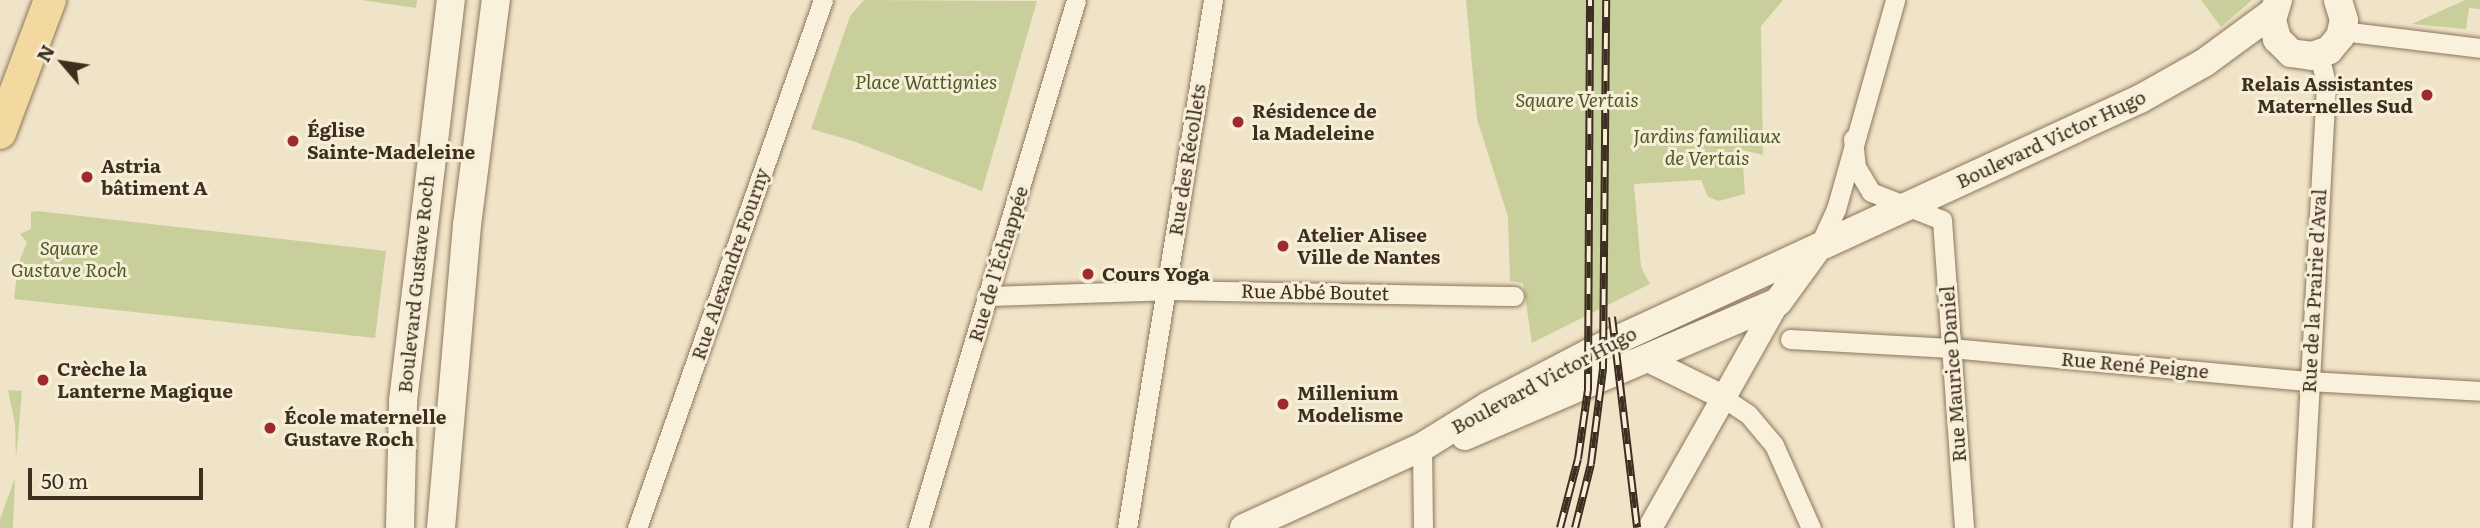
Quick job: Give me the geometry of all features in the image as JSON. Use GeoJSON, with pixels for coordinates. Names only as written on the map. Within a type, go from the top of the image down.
{"type":"FeatureCollection","features":[{"type":"Feature","properties":{"kind":"main road","name":"Boulevard Gustave Roch"},"geometry":{"type":"LineString","coordinates":[[400,528],[403,401],[427,181],[451,0]]}},
{"type":"Feature","properties":{"kind":"main road"},"geometry":{"type":"LineString","coordinates":[[441,528],[472,184],[496,0]]}},
{"type":"Feature","properties":{"kind":"main road"},"geometry":{"type":"LineString","coordinates":[[2275,7],[2274,33],[2286,49],[2298,55],[2319,55],[2333,46],[2342,31],[2344,15],[2338,0]]}},
{"type":"Feature","properties":{"kind":"main road"},"geometry":{"type":"LineString","coordinates":[[0,133],[49,6]]}},
{"type":"Feature","properties":{"kind":"main road","name":"Boulevard Victor Hugo"},"geometry":{"type":"LineString","coordinates":[[1244,528],[1422,447],[1488,405],[1593,351],[2140,99],[2204,63],[2275,7]]}},
{"type":"Feature","properties":{"kind":"main road"},"geometry":{"type":"LineString","coordinates":[[427,181],[472,184]]}},
{"type":"Feature","properties":{"kind":"main road","name":"Boulevard Victor Hugo"},"geometry":{"type":"LineString","coordinates":[[1422,447],[1462,437],[1778,302],[1819,246]]}},
{"type":"Feature","properties":{"kind":"street","name":"Rue Alexandre Fourny"},"geometry":{"type":"LineString","coordinates":[[637,528],[823,0]]}},
{"type":"Feature","properties":{"kind":"street","name":"Rue de l'Échappée"},"geometry":{"type":"LineString","coordinates":[[918,528],[1076,0]]}},
{"type":"Feature","properties":{"kind":"street","name":"Rue des Récollets"},"geometry":{"type":"LineString","coordinates":[[1127,528],[1213,0]]}},
{"type":"Feature","properties":{"kind":"street"},"geometry":{"type":"LineString","coordinates":[[1819,246],[1836,209],[1853,139],[1895,0]]}},
{"type":"Feature","properties":{"kind":"street"},"geometry":{"type":"LineString","coordinates":[[2342,31],[2480,48]]}},
{"type":"Feature","properties":{"kind":"street","name":"Rue de la Prairie d'Aval"},"geometry":{"type":"LineString","coordinates":[[2302,528],[2326,83],[2319,55]]}},
{"type":"Feature","properties":{"kind":"street"},"geometry":{"type":"LineString","coordinates":[[1853,139],[1856,167],[1871,192],[1908,206]]}},
{"type":"Feature","properties":{"kind":"street","name":"Rue Maurice Daniel"},"geometry":{"type":"LineString","coordinates":[[1908,206],[1942,220],[1964,528]]}},
{"type":"Feature","properties":{"kind":"street","name":"Rue Abbé Boutet"},"geometry":{"type":"LineString","coordinates":[[989,296],[1166,289],[1514,296]]}},
{"type":"Feature","properties":{"kind":"street"},"geometry":{"type":"LineString","coordinates":[[1650,528],[1721,396],[1778,302]]}},
{"type":"Feature","properties":{"kind":"street","name":"Rue René Peigne"},"geometry":{"type":"LineString","coordinates":[[1790,339],[1951,348],[2309,381],[2480,391]]}},
{"type":"Feature","properties":{"kind":"street"},"geometry":{"type":"LineString","coordinates":[[1646,359],[1721,396],[1748,414],[1774,445],[1811,528]]}},
{"type":"Feature","properties":{"kind":"street"},"geometry":{"type":"LineString","coordinates":[[1422,447],[1423,528]]}},
{"type":"Feature","properties":{"kind":"green space"},"geometry":{"type":"Polygon","coordinates":[[[361,0],[417,0],[416,8],[361,0]]]}},
{"type":"Feature","properties":{"kind":"green space","name":"Place Wattignies"},"geometry":{"type":"Polygon","coordinates":[[[864,0],[1037,1],[982,191],[853,141],[811,129],[850,16],[864,0]]]}},
{"type":"Feature","properties":{"kind":"green space","name":"Square Vertais"},"geometry":{"type":"Polygon","coordinates":[[[1466,0],[1783,0],[1761,26],[1763,155],[1742,150],[1745,194],[1719,201],[1708,197],[1701,180],[1634,184],[1641,267],[1650,284],[1532,343],[1523,283],[1510,281],[1508,217],[1477,119],[1466,0]]]}},
{"type":"Feature","properties":{"kind":"green space"},"geometry":{"type":"Polygon","coordinates":[[[2201,0],[2252,0],[2221,27],[2201,0]]]}},
{"type":"Feature","properties":{"kind":"green space"},"geometry":{"type":"Polygon","coordinates":[[[2465,0],[2480,0],[2480,9],[2469,8],[2466,29],[2412,24],[2465,0]]]}},
{"type":"Feature","properties":{"kind":"green space","name":"Square Gustave Roch"},"geometry":{"type":"Polygon","coordinates":[[[31,212],[386,251],[375,338],[14,299],[18,265],[27,242],[20,234],[31,229],[31,212]]]}},
{"type":"Feature","properties":{"kind":"green space"},"geometry":{"type":"Polygon","coordinates":[[[8,390],[22,391],[16,459],[15,424],[8,390]]]}},
{"type":"Feature","properties":{"kind":"green space"},"geometry":{"type":"Polygon","coordinates":[[[15,478],[13,528],[0,528],[0,519],[15,478]]]}},
{"type":"Feature","properties":{"kind":"railway"},"geometry":{"type":"LineString","coordinates":[[1560,528],[1578,459],[1588,390],[1590,0]]}},
{"type":"Feature","properties":{"kind":"railway"},"geometry":{"type":"LineString","coordinates":[[1575,528],[1591,464],[1603,369],[1606,0]]}},
{"type":"Feature","properties":{"kind":"railway"},"geometry":{"type":"LineString","coordinates":[[1612,317],[1637,528]]}},
{"type":"Feature","properties":{"kind":"place","name":"Relais Assistantes Maternelles Sud"},"geometry":{"type":"Point","coordinates":[2427,95]}},
{"type":"Feature","properties":{"kind":"place","name":"Résidence de la Madeleine"},"geometry":{"type":"Point","coordinates":[1238,122]}},
{"type":"Feature","properties":{"kind":"place","name":"Église Sainte-Madeleine"},"geometry":{"type":"Point","coordinates":[293,141]}},
{"type":"Feature","properties":{"kind":"place","name":"Astria bâtiment A"},"geometry":{"type":"Point","coordinates":[87,177]}},
{"type":"Feature","properties":{"kind":"place","name":"Atelier Alisee Ville de Nantes"},"geometry":{"type":"Point","coordinates":[1283,246]}},
{"type":"Feature","properties":{"kind":"place","name":"Cours Yoga"},"geometry":{"type":"Point","coordinates":[1088,274]}},
{"type":"Feature","properties":{"kind":"place","name":"Crèche la Lanterne Magique"},"geometry":{"type":"Point","coordinates":[43,380]}},
{"type":"Feature","properties":{"kind":"place","name":"Millenium Modelisme"},"geometry":{"type":"Point","coordinates":[1283,404]}},
{"type":"Feature","properties":{"kind":"place","name":"École maternelle Gustave Roch"},"geometry":{"type":"Point","coordinates":[270,428]}},
{"type":"Feature","properties":{"kind":"park label","name":"Jardins familiaux de Vertais"},"geometry":{"type":"Point","coordinates":[1707,147]}}]}
